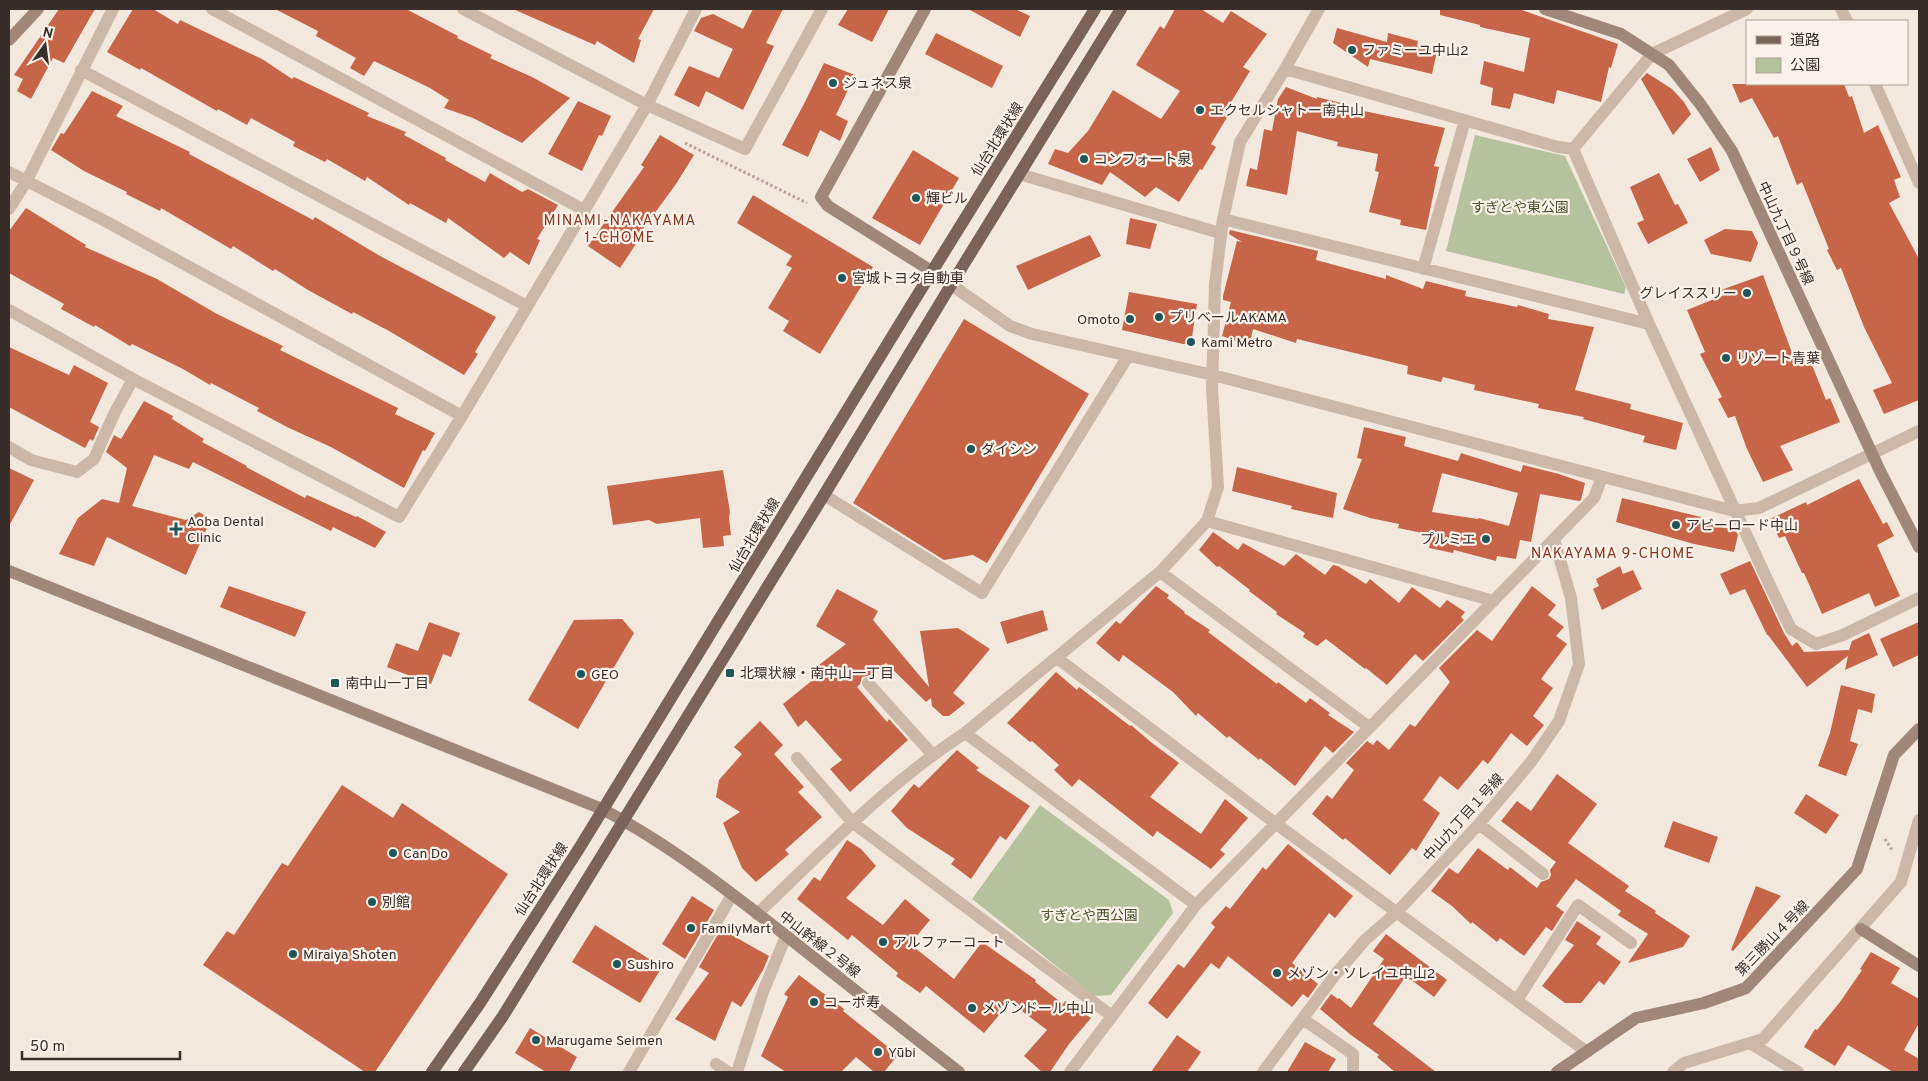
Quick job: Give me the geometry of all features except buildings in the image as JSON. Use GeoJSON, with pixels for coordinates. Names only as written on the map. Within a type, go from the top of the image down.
{"type":"FeatureCollection","features":[{"type":"Feature","properties":{"kind":"main road","name":"仙台北環状線"},"geometry":{"type":"LineString","coordinates":[[432,1072],[480,1003],[602,809],[1095,9]]}},
{"type":"Feature","properties":{"kind":"main road"},"geometry":{"type":"LineString","coordinates":[[464,1072],[503,1016],[1121,9]]}},
{"type":"Feature","properties":{"kind":"street"},"geometry":{"type":"LineString","coordinates":[[9,40],[38,9]]}},
{"type":"Feature","properties":{"kind":"street"},"geometry":{"type":"LineString","coordinates":[[9,209],[26,182],[112,9]]}},
{"type":"Feature","properties":{"kind":"street"},"geometry":{"type":"LineString","coordinates":[[212,9],[584,210]]}},
{"type":"Feature","properties":{"kind":"street"},"geometry":{"type":"LineString","coordinates":[[463,9],[647,105],[745,150],[822,9]]}},
{"type":"Feature","properties":{"kind":"street"},"geometry":{"type":"LineString","coordinates":[[9,310],[133,379],[399,516],[462,416],[647,105],[696,9]]}},
{"type":"Feature","properties":{"kind":"street"},"geometry":{"type":"LineString","coordinates":[[924,9],[821,197],[828,206],[933,272],[1010,326],[1032,334],[1213,375],[1734,511],[1759,508],[1919,431]]}},
{"type":"Feature","properties":{"kind":"street"},"geometry":{"type":"LineString","coordinates":[[757,914],[853,823],[932,754],[965,733],[1160,572],[1207,520],[1218,488],[1212,388],[1215,284],[1223,219],[1240,142],[1319,9]]}},
{"type":"Feature","properties":{"kind":"street","name":"中山九丁目９号線"},"geometry":{"type":"LineString","coordinates":[[1544,9],[1621,34],[1669,65],[1701,105],[1732,151],[1872,455],[1919,547]]}},
{"type":"Feature","properties":{"kind":"street"},"geometry":{"type":"LineString","coordinates":[[1573,149],[1652,54],[1747,9]]}},
{"type":"Feature","properties":{"kind":"street"},"geometry":{"type":"LineString","coordinates":[[1285,69],[1558,147],[1573,149]]}},
{"type":"Feature","properties":{"kind":"street"},"geometry":{"type":"LineString","coordinates":[[81,70],[527,306]]}},
{"type":"Feature","properties":{"kind":"street"},"geometry":{"type":"LineString","coordinates":[[1875,85],[1919,183]]}},
{"type":"Feature","properties":{"kind":"street"},"geometry":{"type":"LineString","coordinates":[[1423,269],[1466,120]]}},
{"type":"Feature","properties":{"kind":"street"},"geometry":{"type":"LineString","coordinates":[[1573,149],[1649,324],[1734,511],[1791,629],[1816,644],[1843,635],[1919,598]]}},
{"type":"Feature","properties":{"kind":"street"},"geometry":{"type":"LineString","coordinates":[[9,172],[107,222],[462,416]]}},
{"type":"Feature","properties":{"kind":"street"},"geometry":{"type":"LineString","coordinates":[[1019,174],[1220,233]]}},
{"type":"Feature","properties":{"kind":"street"},"geometry":{"type":"LineString","coordinates":[[1223,219],[1649,324]]}},
{"type":"Feature","properties":{"kind":"street"},"geometry":{"type":"LineString","coordinates":[[824,495],[982,593],[1128,356]]}},
{"type":"Feature","properties":{"kind":"street"},"geometry":{"type":"LineString","coordinates":[[9,447],[31,460],[76,472],[94,459],[114,414],[133,379]]}},
{"type":"Feature","properties":{"kind":"street"},"geometry":{"type":"LineString","coordinates":[[1070,1072],[1196,905],[1594,498],[1602,477]]}},
{"type":"Feature","properties":{"kind":"street"},"geometry":{"type":"LineString","coordinates":[[1207,520],[1494,601]]}},
{"type":"Feature","properties":{"kind":"street","name":"中山九丁目１号線"},"geometry":{"type":"LineString","coordinates":[[1263,1072],[1335,975],[1365,940],[1397,912],[1479,824],[1531,762],[1559,721],[1579,664],[1571,598],[1554,539]]}},
{"type":"Feature","properties":{"kind":"street","name":"中山幹線２号線"},"geometry":{"type":"LineString","coordinates":[[9,572],[602,809],[624,820],[657,841],[732,895],[959,1072]]}},
{"type":"Feature","properties":{"kind":"street"},"geometry":{"type":"LineString","coordinates":[[1160,572],[1370,727]]}},
{"type":"Feature","properties":{"kind":"street"},"geometry":{"type":"LineString","coordinates":[[1057,658],[1275,823],[1587,1052]]}},
{"type":"Feature","properties":{"kind":"street"},"geometry":{"type":"LineString","coordinates":[[868,683],[932,754]]}},
{"type":"Feature","properties":{"kind":"street","name":"第三勝山４号線"},"geometry":{"type":"LineString","coordinates":[[1557,1072],[1636,1018],[1704,1003],[1746,988],[1857,869],[1894,755],[1919,730]]}},
{"type":"Feature","properties":{"kind":"street"},"geometry":{"type":"LineString","coordinates":[[965,733],[1196,905]]}},
{"type":"Feature","properties":{"kind":"street"},"geometry":{"type":"LineString","coordinates":[[797,758],[853,823],[1112,1016]]}},
{"type":"Feature","properties":{"kind":"street"},"geometry":{"type":"LineString","coordinates":[[1673,1072],[1684,1063],[1763,1039],[1901,882],[1919,820]]}},
{"type":"Feature","properties":{"kind":"street"},"geometry":{"type":"LineString","coordinates":[[1479,824],[1543,874]]}},
{"type":"Feature","properties":{"kind":"street"},"geometry":{"type":"LineString","coordinates":[[630,1072],[732,895]]}},
{"type":"Feature","properties":{"kind":"street"},"geometry":{"type":"LineString","coordinates":[[1517,1000],[1578,905],[1631,943]]}},
{"type":"Feature","properties":{"kind":"street"},"geometry":{"type":"LineString","coordinates":[[1861,929],[1919,966]]}},
{"type":"Feature","properties":{"kind":"street"},"geometry":{"type":"LineString","coordinates":[[738,1072],[763,992],[786,936]]}},
{"type":"Feature","properties":{"kind":"street"},"geometry":{"type":"LineString","coordinates":[[1303,1019],[1352,1054],[1353,1072]]}},
{"type":"Feature","properties":{"kind":"street"},"geometry":{"type":"LineString","coordinates":[[1750,1043],[1798,1072]]}},
{"type":"Feature","properties":{"kind":"street"},"geometry":{"type":"LineString","coordinates":[[716,1064],[728,1072]]}},
{"type":"Feature","properties":{"kind":"path"},"geometry":{"type":"LineString","coordinates":[[680,140],[806,204],[821,197]]}},
{"type":"Feature","properties":{"kind":"path"},"geometry":{"type":"LineString","coordinates":[[1873,820],[1905,870]]}},
{"type":"Feature","properties":{"kind":"green space","name":"すぎとや東公園"},"geometry":{"type":"Polygon","coordinates":[[[1475,135],[1565,156],[1626,287],[1624,294],[1446,251],[1475,135]]]}},
{"type":"Feature","properties":{"kind":"green space","name":"すぎとや西公園"},"geometry":{"type":"Polygon","coordinates":[[[1040,805],[1169,900],[1173,913],[1111,995],[1094,996],[972,899],[1040,805]]]}},
{"type":"Feature","properties":{"kind":"place","name":"ファミーユ中山2"},"geometry":{"type":"Point","coordinates":[1352,50]}},
{"type":"Feature","properties":{"kind":"place","name":"ジュネス泉"},"geometry":{"type":"Point","coordinates":[833,83]}},
{"type":"Feature","properties":{"kind":"place","name":"エクセルシャトー南中山"},"geometry":{"type":"Point","coordinates":[1200,110]}},
{"type":"Feature","properties":{"kind":"place","name":"コンフォート泉"},"geometry":{"type":"Point","coordinates":[1084,159]}},
{"type":"Feature","properties":{"kind":"place","name":"輝ビル"},"geometry":{"type":"Point","coordinates":[916,198]}},
{"type":"Feature","properties":{"kind":"place","name":"宮城トヨタ自動車"},"geometry":{"type":"Point","coordinates":[842,278]}},
{"type":"Feature","properties":{"kind":"place","name":"グレイススリー"},"geometry":{"type":"Point","coordinates":[1747,293]}},
{"type":"Feature","properties":{"kind":"place","name":"プリベールAKAMA"},"geometry":{"type":"Point","coordinates":[1159,317]}},
{"type":"Feature","properties":{"kind":"place","name":"Omoto"},"geometry":{"type":"Point","coordinates":[1130,319]}},
{"type":"Feature","properties":{"kind":"place","name":"Kami Metro"},"geometry":{"type":"Point","coordinates":[1191,342]}},
{"type":"Feature","properties":{"kind":"place","name":"リゾート青葉"},"geometry":{"type":"Point","coordinates":[1726,358]}},
{"type":"Feature","properties":{"kind":"place","name":"ダイシン"},"geometry":{"type":"Point","coordinates":[971,449]}},
{"type":"Feature","properties":{"kind":"place","name":"アビーロード中山"},"geometry":{"type":"Point","coordinates":[1676,525]}},
{"type":"Feature","properties":{"kind":"place","name":"Aoba Dental Clinic"},"geometry":{"type":"Point","coordinates":[176,529]}},
{"type":"Feature","properties":{"kind":"place","name":"プルミエ"},"geometry":{"type":"Point","coordinates":[1486,539]}},
{"type":"Feature","properties":{"kind":"place","name":"北環状線・南中山一丁目"},"geometry":{"type":"Point","coordinates":[730,673]}},
{"type":"Feature","properties":{"kind":"place","name":"GEO"},"geometry":{"type":"Point","coordinates":[581,674]}},
{"type":"Feature","properties":{"kind":"place","name":"南中山一丁目"},"geometry":{"type":"Point","coordinates":[335,683]}},
{"type":"Feature","properties":{"kind":"place","name":"Can Do"},"geometry":{"type":"Point","coordinates":[393,853]}},
{"type":"Feature","properties":{"kind":"place","name":"別館"},"geometry":{"type":"Point","coordinates":[372,902]}},
{"type":"Feature","properties":{"kind":"place","name":"FamilyMart"},"geometry":{"type":"Point","coordinates":[691,928]}},
{"type":"Feature","properties":{"kind":"place","name":"アルファーコート"},"geometry":{"type":"Point","coordinates":[883,942]}},
{"type":"Feature","properties":{"kind":"place","name":"Miraiya Shoten"},"geometry":{"type":"Point","coordinates":[293,954]}},
{"type":"Feature","properties":{"kind":"place","name":"Sushiro"},"geometry":{"type":"Point","coordinates":[617,964]}},
{"type":"Feature","properties":{"kind":"place","name":"メゾン・ソレイユ中山2"},"geometry":{"type":"Point","coordinates":[1277,973]}},
{"type":"Feature","properties":{"kind":"place","name":"コーポ寿"},"geometry":{"type":"Point","coordinates":[814,1002]}},
{"type":"Feature","properties":{"kind":"place","name":"メゾンドール中山"},"geometry":{"type":"Point","coordinates":[972,1008]}},
{"type":"Feature","properties":{"kind":"place","name":"Marugame Seimen"},"geometry":{"type":"Point","coordinates":[536,1040]}},
{"type":"Feature","properties":{"kind":"place","name":"Yūbi"},"geometry":{"type":"Point","coordinates":[878,1052]}},
{"type":"Feature","properties":{"kind":"district","name":"MINAMI-NAKAYAMA 1-CHOME"},"geometry":{"type":"Point","coordinates":[620,228]}},
{"type":"Feature","properties":{"kind":"district","name":"NAKAYAMA 9-CHOME"},"geometry":{"type":"Point","coordinates":[1613,553]}}]}
